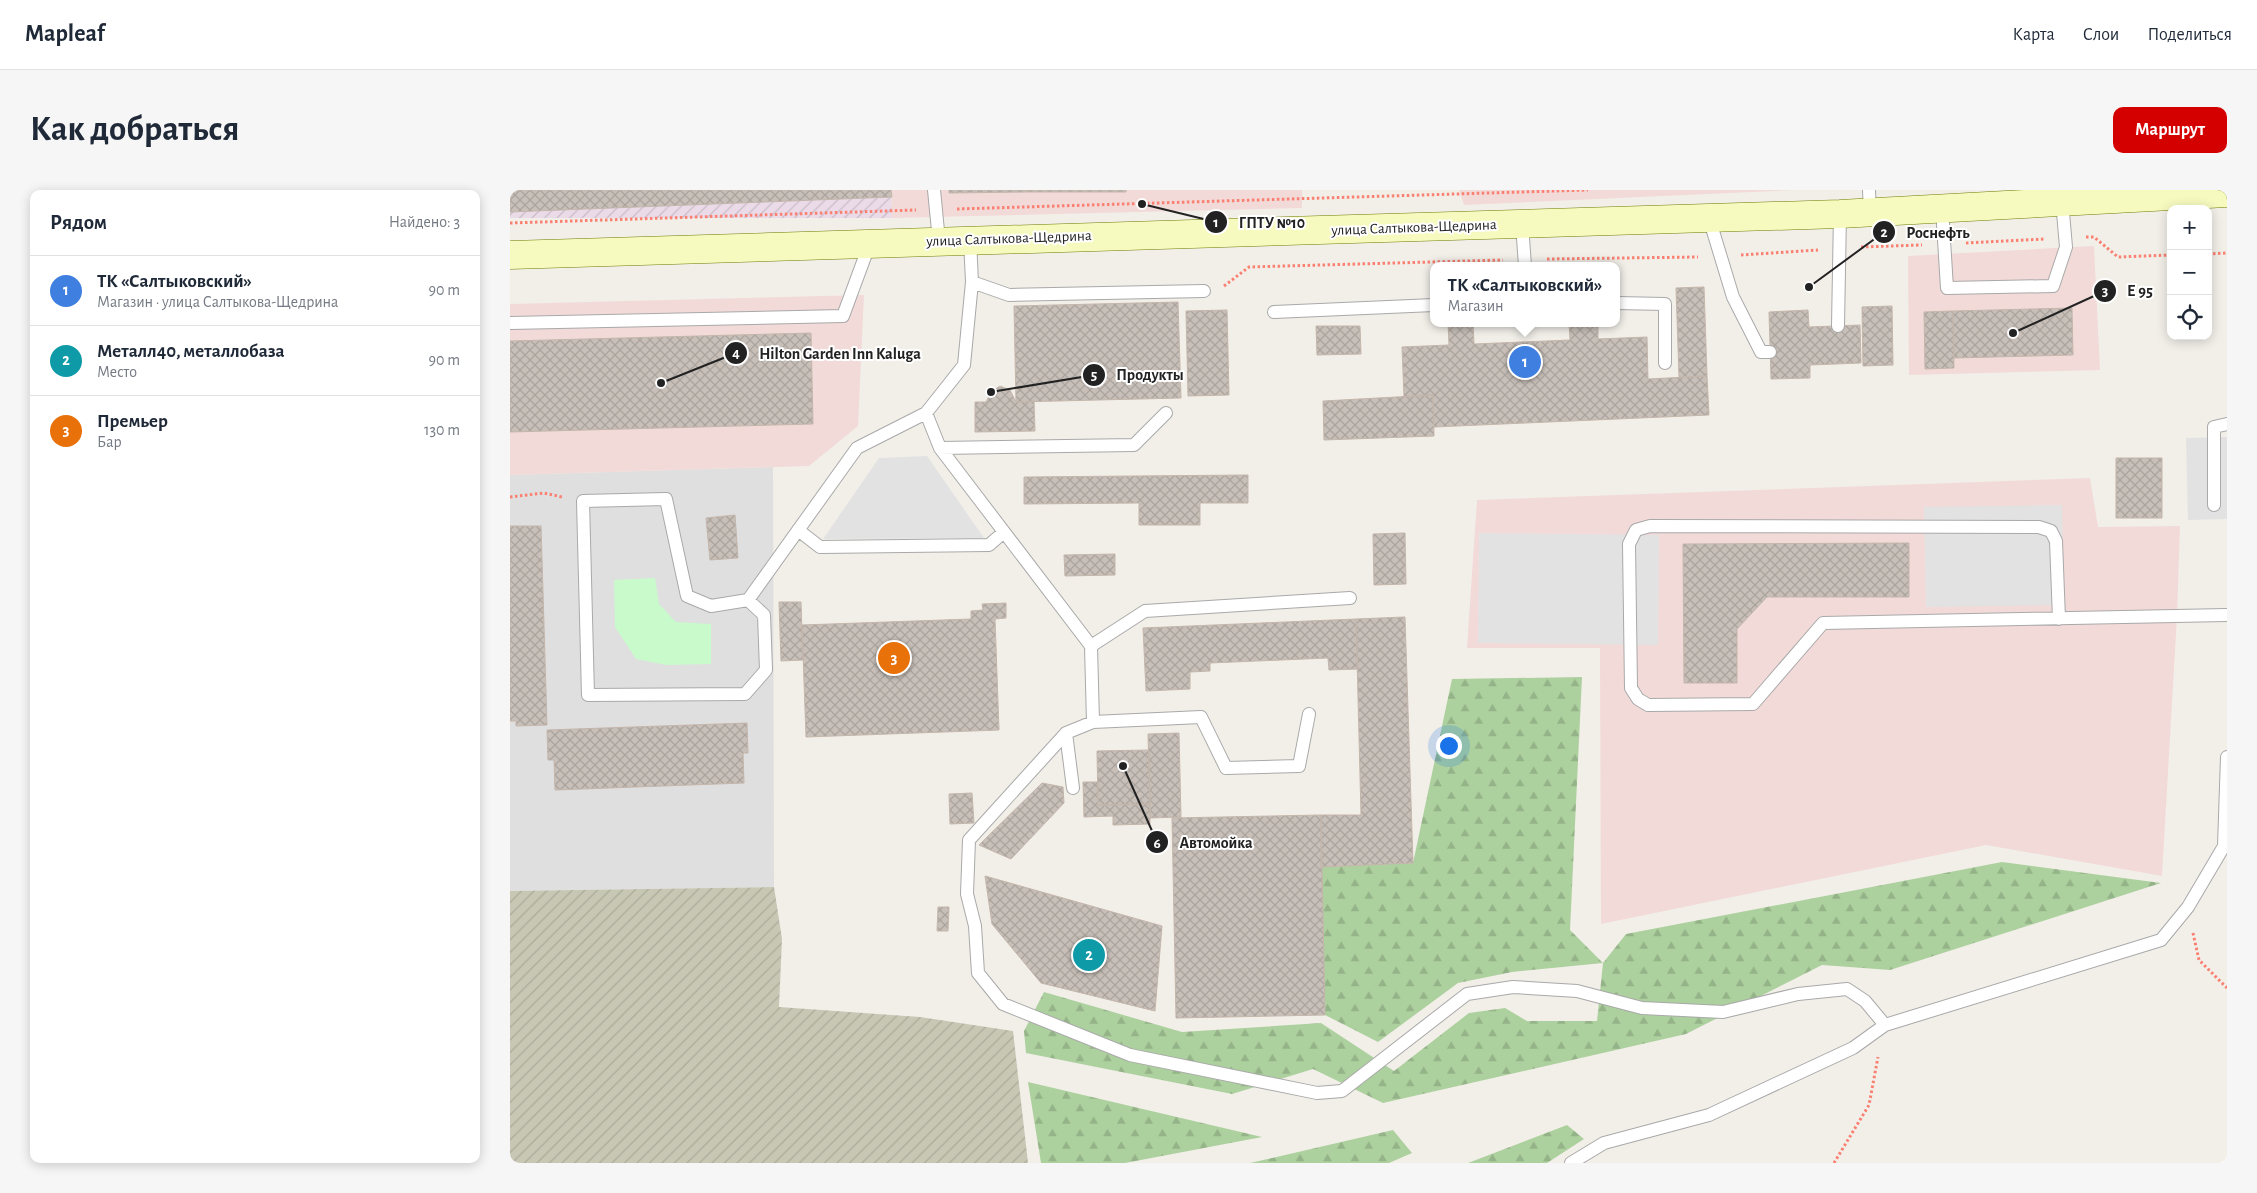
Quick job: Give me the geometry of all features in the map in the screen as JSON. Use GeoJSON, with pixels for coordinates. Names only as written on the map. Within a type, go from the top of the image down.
{"type":"FeatureCollection","features":[{"type":"Feature","properties":{"kind":"main road","name":"улица Салтыкова-Щедрина"},"geometry":{"type":"LineString","coordinates":[[510,256],[939,240],[1840,214],[1870,201],[1942,208],[2176,192],[2227,193]]}},
{"type":"Feature","properties":{"kind":"lane"},"geometry":{"type":"LineString","coordinates":[[934,190],[939,240]]}},
{"type":"Feature","properties":{"kind":"lane"},"geometry":{"type":"LineString","coordinates":[[1942,208],[1947,288],[2053,286],[2066,248],[2062,201]]}},
{"type":"Feature","properties":{"kind":"lane"},"geometry":{"type":"LineString","coordinates":[[1838,326],[1840,214]]}},
{"type":"Feature","properties":{"kind":"lane"},"geometry":{"type":"LineString","coordinates":[[1708,218],[1733,297],[1761,352],[1770,352]]}},
{"type":"Feature","properties":{"kind":"lane"},"geometry":{"type":"LineString","coordinates":[[1522,224],[1525,262]]}},
{"type":"Feature","properties":{"kind":"lane"},"geometry":{"type":"LineString","coordinates":[[748,600],[764,615],[766,670],[745,694],[588,695],[583,501],[666,500],[687,596],[711,606],[748,600],[856,448],[926,413],[964,365],[972,282],[970,240]]}},
{"type":"Feature","properties":{"kind":"lane"},"geometry":{"type":"LineString","coordinates":[[510,323],[843,316],[870,243]]}},
{"type":"Feature","properties":{"kind":"lane"},"geometry":{"type":"LineString","coordinates":[[972,282],[1009,295],[1204,291]]}},
{"type":"Feature","properties":{"kind":"lane"},"geometry":{"type":"LineString","coordinates":[[1620,303],[1665,304],[1665,363]]}},
{"type":"Feature","properties":{"kind":"lane"},"geometry":{"type":"LineString","coordinates":[[1274,312],[1430,305]]}},
{"type":"Feature","properties":{"kind":"lane"},"geometry":{"type":"LineString","coordinates":[[926,413],[940,448],[1091,646],[1094,722]]}},
{"type":"Feature","properties":{"kind":"lane"},"geometry":{"type":"LineString","coordinates":[[940,448],[1134,445],[1166,414]]}},
{"type":"Feature","properties":{"kind":"lane"},"geometry":{"type":"LineString","coordinates":[[2214,506],[2214,427],[2227,424]]}},
{"type":"Feature","properties":{"kind":"lane"},"geometry":{"type":"LineString","coordinates":[[2059,619],[2056,541],[2051,531],[2039,527],[1650,526],[1636,530],[1629,544],[1631,688],[1638,699],[1648,705],[1753,704],[1823,623],[2059,619],[2227,615]]}},
{"type":"Feature","properties":{"kind":"lane"},"geometry":{"type":"LineString","coordinates":[[798,530],[820,547],[989,545],[1004,532]]}},
{"type":"Feature","properties":{"kind":"lane"},"geometry":{"type":"LineString","coordinates":[[1091,646],[1145,611],[1350,598]]}},
{"type":"Feature","properties":{"kind":"lane"},"geometry":{"type":"LineString","coordinates":[[1309,714],[1299,766],[1226,768],[1201,717],[1094,722],[1066,733],[969,840],[967,894],[975,926],[978,973],[1003,1004],[1130,1055],[1317,1093],[1342,1091],[1467,994],[1513,987],[1578,991],[1642,1008],[1723,1012],[1798,994],[1847,989],[1865,1002],[1885,1025]]}},
{"type":"Feature","properties":{"kind":"lane"},"geometry":{"type":"LineString","coordinates":[[1066,733],[1073,788]]}},
{"type":"Feature","properties":{"kind":"lane"},"geometry":{"type":"LineString","coordinates":[[1571,1163],[1604,1143],[1709,1115],[1853,1048],[1885,1025],[2161,940],[2188,907],[2224,846],[2227,757]]}},
{"type":"Feature","properties":{"kind":"path"},"geometry":{"type":"LineString","coordinates":[[510,223],[1588,190]]}},
{"type":"Feature","properties":{"kind":"path"},"geometry":{"type":"LineString","coordinates":[[1553,262],[1720,256],[1839,248],[2094,237],[2118,257],[2167,255]]}},
{"type":"Feature","properties":{"kind":"path"},"geometry":{"type":"LineString","coordinates":[[2212,254],[2227,253]]}},
{"type":"Feature","properties":{"kind":"path"},"geometry":{"type":"LineString","coordinates":[[1204,291],[1226,286],[1248,267],[1430,264]]}},
{"type":"Feature","properties":{"kind":"path"},"geometry":{"type":"LineString","coordinates":[[510,497],[544,492],[583,501]]}},
{"type":"Feature","properties":{"kind":"path"},"geometry":{"type":"LineString","coordinates":[[2188,907],[2199,960],[2227,988]]}},
{"type":"Feature","properties":{"kind":"path"},"geometry":{"type":"LineString","coordinates":[[1834,1163],[1869,1105],[1885,1025]]}},
{"type":"Feature","properties":{"kind":"shaded area"},"geometry":{"type":"Polygon","coordinates":[[[510,190],[891,190],[892,218],[510,218],[510,190]]]}},
{"type":"Feature","properties":{"kind":"shaded area"},"geometry":{"type":"Polygon","coordinates":[[[891,190],[1302,190],[1302,208],[892,218],[891,190]]]}},
{"type":"Feature","properties":{"kind":"shaded area"},"geometry":{"type":"Polygon","coordinates":[[[1459,190],[1794,190],[1464,205],[1459,190]]]}},
{"type":"Feature","properties":{"kind":"shaded area"},"geometry":{"type":"Polygon","coordinates":[[[2094,246],[2100,370],[1909,375],[1908,256],[2094,246]]]}},
{"type":"Feature","properties":{"kind":"shaded area"},"geometry":{"type":"Polygon","coordinates":[[[864,295],[858,426],[809,466],[510,475],[510,304],[864,295]]]}},
{"type":"Feature","properties":{"kind":"shaded area"},"geometry":{"type":"Polygon","coordinates":[[[2227,437],[2227,519],[2188,520],[2186,438],[2227,437]]]}},
{"type":"Feature","properties":{"kind":"shaded area"},"geometry":{"type":"Polygon","coordinates":[[[927,456],[984,538],[823,539],[879,458],[927,456]]]}},
{"type":"Feature","properties":{"kind":"shaded area"},"geometry":{"type":"Polygon","coordinates":[[[773,467],[774,887],[510,891],[510,475],[773,467]]]}},
{"type":"Feature","properties":{"kind":"shaded area"},"geometry":{"type":"Polygon","coordinates":[[[2090,478],[2098,527],[2180,526],[2177,616],[2162,876],[1986,845],[1601,924],[1600,648],[1467,648],[1477,500],[2090,478]]]}},
{"type":"Feature","properties":{"kind":"shaded area"},"geometry":{"type":"Polygon","coordinates":[[[2062,505],[2064,605],[1926,607],[1924,507],[2062,505]]]}},
{"type":"Feature","properties":{"kind":"shaded area"},"geometry":{"type":"Polygon","coordinates":[[[1479,533],[1659,535],[1658,645],[1478,643],[1479,533]]]}},
{"type":"Feature","properties":{"kind":"shaded area"},"geometry":{"type":"Polygon","coordinates":[[[774,887],[782,939],[779,1007],[920,1017],[1013,1031],[1028,1163],[510,1163],[510,891],[774,887]]]}},
{"type":"Feature","properties":{"kind":"green space"},"geometry":{"type":"Polygon","coordinates":[[[655,578],[659,604],[676,622],[711,624],[711,664],[666,665],[636,659],[615,627],[614,580],[655,578]]]}},
{"type":"Feature","properties":{"kind":"green space"},"geometry":{"type":"Polygon","coordinates":[[[1582,677],[1570,930],[1603,963],[1512,972],[1458,983],[1378,1042],[1325,1015],[1321,867],[1413,863],[1452,679],[1582,677]]]}},
{"type":"Feature","properties":{"kind":"green space"},"geometry":{"type":"Polygon","coordinates":[[[2002,862],[2161,883],[1890,970],[1822,965],[1686,1034],[1383,1103],[1313,1069],[1232,1094],[1026,1053],[1024,1031],[1044,992],[1182,1032],[1321,1023],[1394,1071],[1469,1013],[1505,1008],[1527,1021],[1597,1021],[1603,963],[1626,934],[2002,862]]]}},
{"type":"Feature","properties":{"kind":"green space"},"geometry":{"type":"Polygon","coordinates":[[[1028,1082],[1262,1137],[1125,1163],[1041,1163],[1028,1082]]]}},
{"type":"Feature","properties":{"kind":"green space"},"geometry":{"type":"Polygon","coordinates":[[[1567,1125],[1584,1139],[1547,1163],[1468,1163],[1567,1125]]]}},
{"type":"Feature","properties":{"kind":"green space"},"geometry":{"type":"Polygon","coordinates":[[[1393,1130],[1412,1153],[1389,1163],[1250,1163],[1393,1130]]]}},
{"type":"Feature","properties":{"kind":"building"},"geometry":{"type":"Polygon","coordinates":[[[510,190],[891,190],[892,197],[510,212],[510,190]]]}},
{"type":"Feature","properties":{"kind":"building"},"geometry":{"type":"Polygon","coordinates":[[[949,190],[1027,190],[1027,192],[949,193],[949,190]]]}},
{"type":"Feature","properties":{"kind":"building"},"geometry":{"type":"Polygon","coordinates":[[[1027,190],[1126,190],[1126,192],[1027,192],[1027,190]]]}},
{"type":"Feature","properties":{"kind":"building"},"geometry":{"type":"Polygon","coordinates":[[[1704,287],[1707,376],[1679,377],[1676,288],[1704,287]]]}},
{"type":"Feature","properties":{"kind":"building"},"geometry":{"type":"Polygon","coordinates":[[[1178,302],[1181,398],[1016,402],[1014,306],[1178,302]]]}},
{"type":"Feature","properties":{"kind":"building"},"geometry":{"type":"Polygon","coordinates":[[[1892,306],[1893,365],[1863,366],[1862,307],[1892,306]]]}},
{"type":"Feature","properties":{"kind":"building"},"geometry":{"type":"Polygon","coordinates":[[[2072,308],[2073,355],[1954,358],[1953,311],[2072,308]]]}},
{"type":"Feature","properties":{"kind":"building"},"geometry":{"type":"Polygon","coordinates":[[[1227,310],[1229,395],[1188,396],[1186,311],[1227,310]]]}},
{"type":"Feature","properties":{"kind":"building"},"geometry":{"type":"Polygon","coordinates":[[[1808,310],[1809,327],[1860,325],[1861,363],[1810,365],[1810,378],[1771,379],[1769,312],[1808,310]]]}},
{"type":"Feature","properties":{"kind":"building"},"geometry":{"type":"Polygon","coordinates":[[[1953,311],[1954,368],[1925,369],[1924,312],[1953,311]]]}},
{"type":"Feature","properties":{"kind":"building"},"geometry":{"type":"Polygon","coordinates":[[[1316,326],[1360,326],[1361,354],[1317,355],[1316,326]]]}},
{"type":"Feature","properties":{"kind":"building"},"geometry":{"type":"Polygon","coordinates":[[[1448,327],[1473,327],[1474,344],[1570,340],[1569,327],[1598,327],[1598,339],[1647,337],[1648,379],[1707,376],[1709,415],[1434,427],[1433,395],[1404,397],[1402,347],[1449,345],[1448,327]]]}},
{"type":"Feature","properties":{"kind":"building"},"geometry":{"type":"Polygon","coordinates":[[[811,333],[813,424],[510,432],[510,341],[811,333]]]}},
{"type":"Feature","properties":{"kind":"building"},"geometry":{"type":"Polygon","coordinates":[[[1000,386],[1010,390],[1016,402],[1034,401],[1035,431],[975,432],[975,402],[986,402],[991,392],[1000,386]]]}},
{"type":"Feature","properties":{"kind":"building"},"geometry":{"type":"Polygon","coordinates":[[[1433,395],[1434,436],[1324,440],[1323,401],[1433,395]]]}},
{"type":"Feature","properties":{"kind":"building"},"geometry":{"type":"Polygon","coordinates":[[[2116,458],[2162,458],[2162,518],[2116,518],[2116,458]]]}},
{"type":"Feature","properties":{"kind":"building"},"geometry":{"type":"Polygon","coordinates":[[[1248,475],[1248,503],[1200,503],[1200,525],[1139,525],[1139,503],[1024,504],[1024,477],[1248,475]]]}},
{"type":"Feature","properties":{"kind":"building"},"geometry":{"type":"Polygon","coordinates":[[[735,515],[738,558],[710,560],[706,518],[735,515]]]}},
{"type":"Feature","properties":{"kind":"building"},"geometry":{"type":"Polygon","coordinates":[[[510,526],[541,526],[547,725],[516,726],[516,721],[510,721],[510,526]]]}},
{"type":"Feature","properties":{"kind":"building"},"geometry":{"type":"Polygon","coordinates":[[[1405,533],[1406,584],[1374,585],[1373,534],[1405,533]]]}},
{"type":"Feature","properties":{"kind":"building"},"geometry":{"type":"Polygon","coordinates":[[[1909,543],[1909,597],[1767,597],[1737,629],[1737,683],[1684,683],[1683,544],[1909,543]]]}},
{"type":"Feature","properties":{"kind":"building"},"geometry":{"type":"Polygon","coordinates":[[[1115,554],[1115,575],[1065,576],[1064,555],[1115,554]]]}},
{"type":"Feature","properties":{"kind":"building"},"geometry":{"type":"Polygon","coordinates":[[[779,602],[801,602],[803,660],[781,661],[779,602]]]}},
{"type":"Feature","properties":{"kind":"building"},"geometry":{"type":"Polygon","coordinates":[[[1006,603],[1006,618],[995,619],[999,730],[806,737],[802,625],[971,619],[971,611],[983,610],[982,604],[1006,603]]]}},
{"type":"Feature","properties":{"kind":"building"},"geometry":{"type":"Polygon","coordinates":[[[1405,617],[1413,863],[1321,867],[1321,815],[1361,815],[1356,619],[1405,617]]]}},
{"type":"Feature","properties":{"kind":"building"},"geometry":{"type":"Polygon","coordinates":[[[1356,619],[1358,669],[1329,670],[1328,658],[1210,663],[1210,671],[1190,672],[1190,689],[1146,691],[1143,628],[1356,619]]]}},
{"type":"Feature","properties":{"kind":"building"},"geometry":{"type":"Polygon","coordinates":[[[747,723],[748,753],[743,753],[744,783],[555,790],[554,760],[548,760],[547,730],[747,723]]]}},
{"type":"Feature","properties":{"kind":"building"},"geometry":{"type":"Polygon","coordinates":[[[1179,733],[1181,817],[1150,818],[1148,734],[1179,733]]]}},
{"type":"Feature","properties":{"kind":"building"},"geometry":{"type":"Polygon","coordinates":[[[1149,750],[1150,804],[1098,805],[1097,751],[1149,750]]]}},
{"type":"Feature","properties":{"kind":"building"},"geometry":{"type":"Polygon","coordinates":[[[1083,782],[1098,782],[1098,805],[1150,804],[1150,824],[1113,825],[1113,816],[1084,817],[1083,782]]]}},
{"type":"Feature","properties":{"kind":"building"},"geometry":{"type":"Polygon","coordinates":[[[1042,783],[1063,787],[1064,803],[1011,859],[979,845],[1042,783]]]}},
{"type":"Feature","properties":{"kind":"building"},"geometry":{"type":"Polygon","coordinates":[[[972,793],[974,823],[950,824],[949,794],[972,793]]]}},
{"type":"Feature","properties":{"kind":"building"},"geometry":{"type":"Polygon","coordinates":[[[1321,815],[1325,1015],[1176,1018],[1172,818],[1321,815]]]}},
{"type":"Feature","properties":{"kind":"building"},"geometry":{"type":"Polygon","coordinates":[[[985,876],[1162,926],[1155,1011],[1041,983],[992,924],[985,876]]]}},
{"type":"Feature","properties":{"kind":"building"},"geometry":{"type":"Polygon","coordinates":[[[938,907],[949,907],[948,931],[937,931],[938,907]]]}},
{"type":"Feature","properties":{"kind":"place","name":"ГПТУ №10"},"geometry":{"type":"Point","coordinates":[1142,204]}},
{"type":"Feature","properties":{"kind":"place","name":"Роснефть"},"geometry":{"type":"Point","coordinates":[1809,287]}},
{"type":"Feature","properties":{"kind":"place","name":"Е 95"},"geometry":{"type":"Point","coordinates":[2013,333]}},
{"type":"Feature","properties":{"kind":"place","name":"ТК «Салтыковский»"},"geometry":{"type":"Point","coordinates":[1525,362]}},
{"type":"Feature","properties":{"kind":"place","name":"Hilton Garden Inn Kaluga"},"geometry":{"type":"Point","coordinates":[661,383]}},
{"type":"Feature","properties":{"kind":"place","name":"Продукты"},"geometry":{"type":"Point","coordinates":[991,392]}},
{"type":"Feature","properties":{"kind":"place","name":"Премьер"},"geometry":{"type":"Point","coordinates":[894,658]}},
{"type":"Feature","properties":{"kind":"place","name":"Автомойка"},"geometry":{"type":"Point","coordinates":[1123,766]}},
{"type":"Feature","properties":{"kind":"place","name":"Металл40, металлобаза"},"geometry":{"type":"Point","coordinates":[1089,955]}}]}
